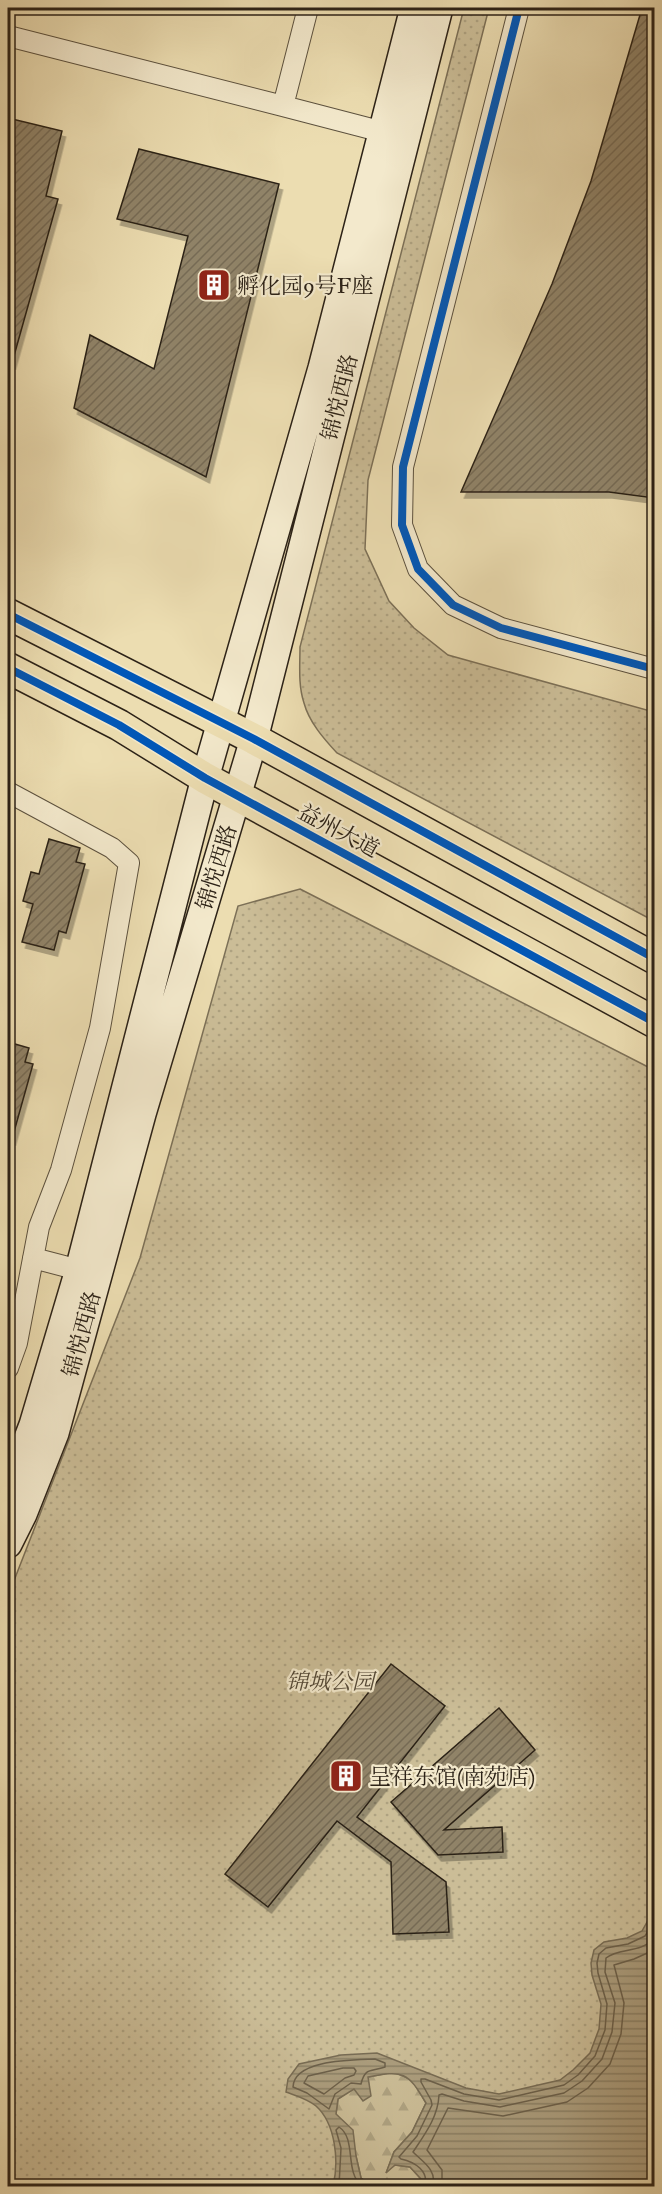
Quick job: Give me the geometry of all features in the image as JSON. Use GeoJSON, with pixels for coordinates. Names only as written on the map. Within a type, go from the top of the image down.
{"type":"FeatureCollection","features":[{"type":"Feature","properties":{"kind":"main road","name":"锦悦西路"},"geometry":{"type":"LineString","coordinates":[[8,1490],[33,1425],[79,1270],[205,778],[322,368],[414,8]]}},
{"type":"Feature","properties":{"kind":"main road","name":"锦悦西路"},"geometry":{"type":"LineString","coordinates":[[8,1544],[23,1514],[55,1433],[142,1114],[254,739],[439,8]]}},
{"type":"Feature","properties":{"kind":"main road","name":"益州大道"},"geometry":{"type":"LineString","coordinates":[[8,614],[254,739],[654,958]]}},
{"type":"Feature","properties":{"kind":"main road","name":"益州大道"},"geometry":{"type":"LineString","coordinates":[[8,668],[118,725],[205,778],[654,1022]]}},
{"type":"Feature","properties":{"kind":"street"},"geometry":{"type":"LineString","coordinates":[[284,106],[308,8]]}},
{"type":"Feature","properties":{"kind":"street"},"geometry":{"type":"LineString","coordinates":[[519,8],[403,466],[402,525],[418,570],[453,605],[501,628],[654,669]]}},
{"type":"Feature","properties":{"kind":"street"},"geometry":{"type":"LineString","coordinates":[[8,36],[383,132]]}},
{"type":"Feature","properties":{"kind":"street"},"geometry":{"type":"LineString","coordinates":[[8,792],[112,848],[129,863],[100,1028],[61,1170],[39,1227],[17,1342],[8,1368]]}},
{"type":"Feature","properties":{"kind":"street"},"geometry":{"type":"LineString","coordinates":[[33,1258],[79,1270]]}},
{"type":"Feature","properties":{"kind":"green space"},"geometry":{"type":"Polygon","coordinates":[[[464,8],[489,8],[368,480],[365,549],[389,601],[414,628],[448,655],[654,712],[654,921],[337,753],[313,723],[302,696],[300,647],[464,8]]]}},
{"type":"Feature","properties":{"kind":"green space","name":"锦城公园"},"geometry":{"type":"Polygon","coordinates":[[[300,889],[654,1070],[654,2186],[8,2186],[8,1596],[140,1258],[238,906],[300,889]]]}},
{"type":"Feature","properties":{"kind":"green space"},"geometry":{"type":"Polygon","coordinates":[[[394,2072],[412,2080],[426,2103],[412,2132],[394,2152],[387,2171],[395,2165],[410,2167],[421,2179],[419,2186],[372,2186],[361,2178],[356,2156],[336,2114],[338,2099],[354,2088],[369,2089],[368,2077],[394,2072]]]}},
{"type":"Feature","properties":{"kind":"water"},"geometry":{"type":"Polygon","coordinates":[[[651,1915],[654,1915],[654,2186],[419,2186],[421,2179],[410,2167],[395,2165],[386,2173],[394,2152],[412,2132],[426,2103],[409,2079],[397,2074],[389,2074],[368,2077],[371,2096],[363,2101],[354,2089],[338,2099],[336,2114],[353,2130],[361,2178],[372,2186],[333,2186],[336,2155],[328,2123],[316,2106],[286,2092],[288,2079],[299,2064],[341,2055],[377,2053],[466,2088],[499,2094],[560,2080],[590,2053],[599,2029],[601,2004],[592,1975],[591,1963],[594,1950],[604,1942],[627,1938],[642,1931],[651,1915]]]}},
{"type":"Feature","properties":{"kind":"building"},"geometry":{"type":"Polygon","coordinates":[[[642,8],[654,8],[654,498],[609,492],[461,492],[552,284],[591,181],[642,8]]]}},
{"type":"Feature","properties":{"kind":"building"},"geometry":{"type":"Polygon","coordinates":[[[8,118],[62,131],[46,196],[58,199],[12,363],[8,362],[8,190],[14,166],[8,165],[8,118]]]}},
{"type":"Feature","properties":{"kind":"building","name":"孵化园9号F座"},"geometry":{"type":"Polygon","coordinates":[[[139,149],[279,184],[206,477],[74,408],[90,335],[154,369],[188,236],[117,219],[139,149]]]}},
{"type":"Feature","properties":{"kind":"building"},"geometry":{"type":"Polygon","coordinates":[[[49,839],[80,848],[76,862],[85,864],[66,933],[59,931],[54,950],[22,942],[33,904],[23,901],[31,872],[39,874],[49,839]]]}},
{"type":"Feature","properties":{"kind":"building"},"geometry":{"type":"Polygon","coordinates":[[[8,1042],[29,1048],[25,1062],[33,1064],[12,1139],[8,1138],[8,1042]]]}},
{"type":"Feature","properties":{"kind":"building","name":"呈祥东馆(南苑店)"},"geometry":{"type":"Polygon","coordinates":[[[391,1664],[445,1706],[357,1817],[446,1882],[449,1932],[393,1934],[391,1862],[337,1821],[268,1907],[225,1874],[391,1664]]]}},
{"type":"Feature","properties":{"kind":"building"},"geometry":{"type":"Polygon","coordinates":[[[499,1708],[535,1750],[444,1830],[502,1827],[503,1852],[438,1855],[391,1802],[499,1708]]]}},
{"type":"Feature","properties":{"kind":"cycle path"},"geometry":{"type":"LineString","coordinates":[[519,8],[403,467],[402,525],[418,569],[453,605],[501,628],[654,669]]}},
{"type":"Feature","properties":{"kind":"cycle path"},"geometry":{"type":"LineString","coordinates":[[8,614],[254,739],[654,958]]}},
{"type":"Feature","properties":{"kind":"cycle path"},"geometry":{"type":"LineString","coordinates":[[8,668],[119,725],[205,778],[654,1022]]}},
{"type":"Feature","properties":{"kind":"place","name":"孵化园9号F座"},"geometry":{"type":"Point","coordinates":[214,285]}},
{"type":"Feature","properties":{"kind":"place","name":"呈祥东馆(南苑店)"},"geometry":{"type":"Point","coordinates":[346,1776]}}]}
